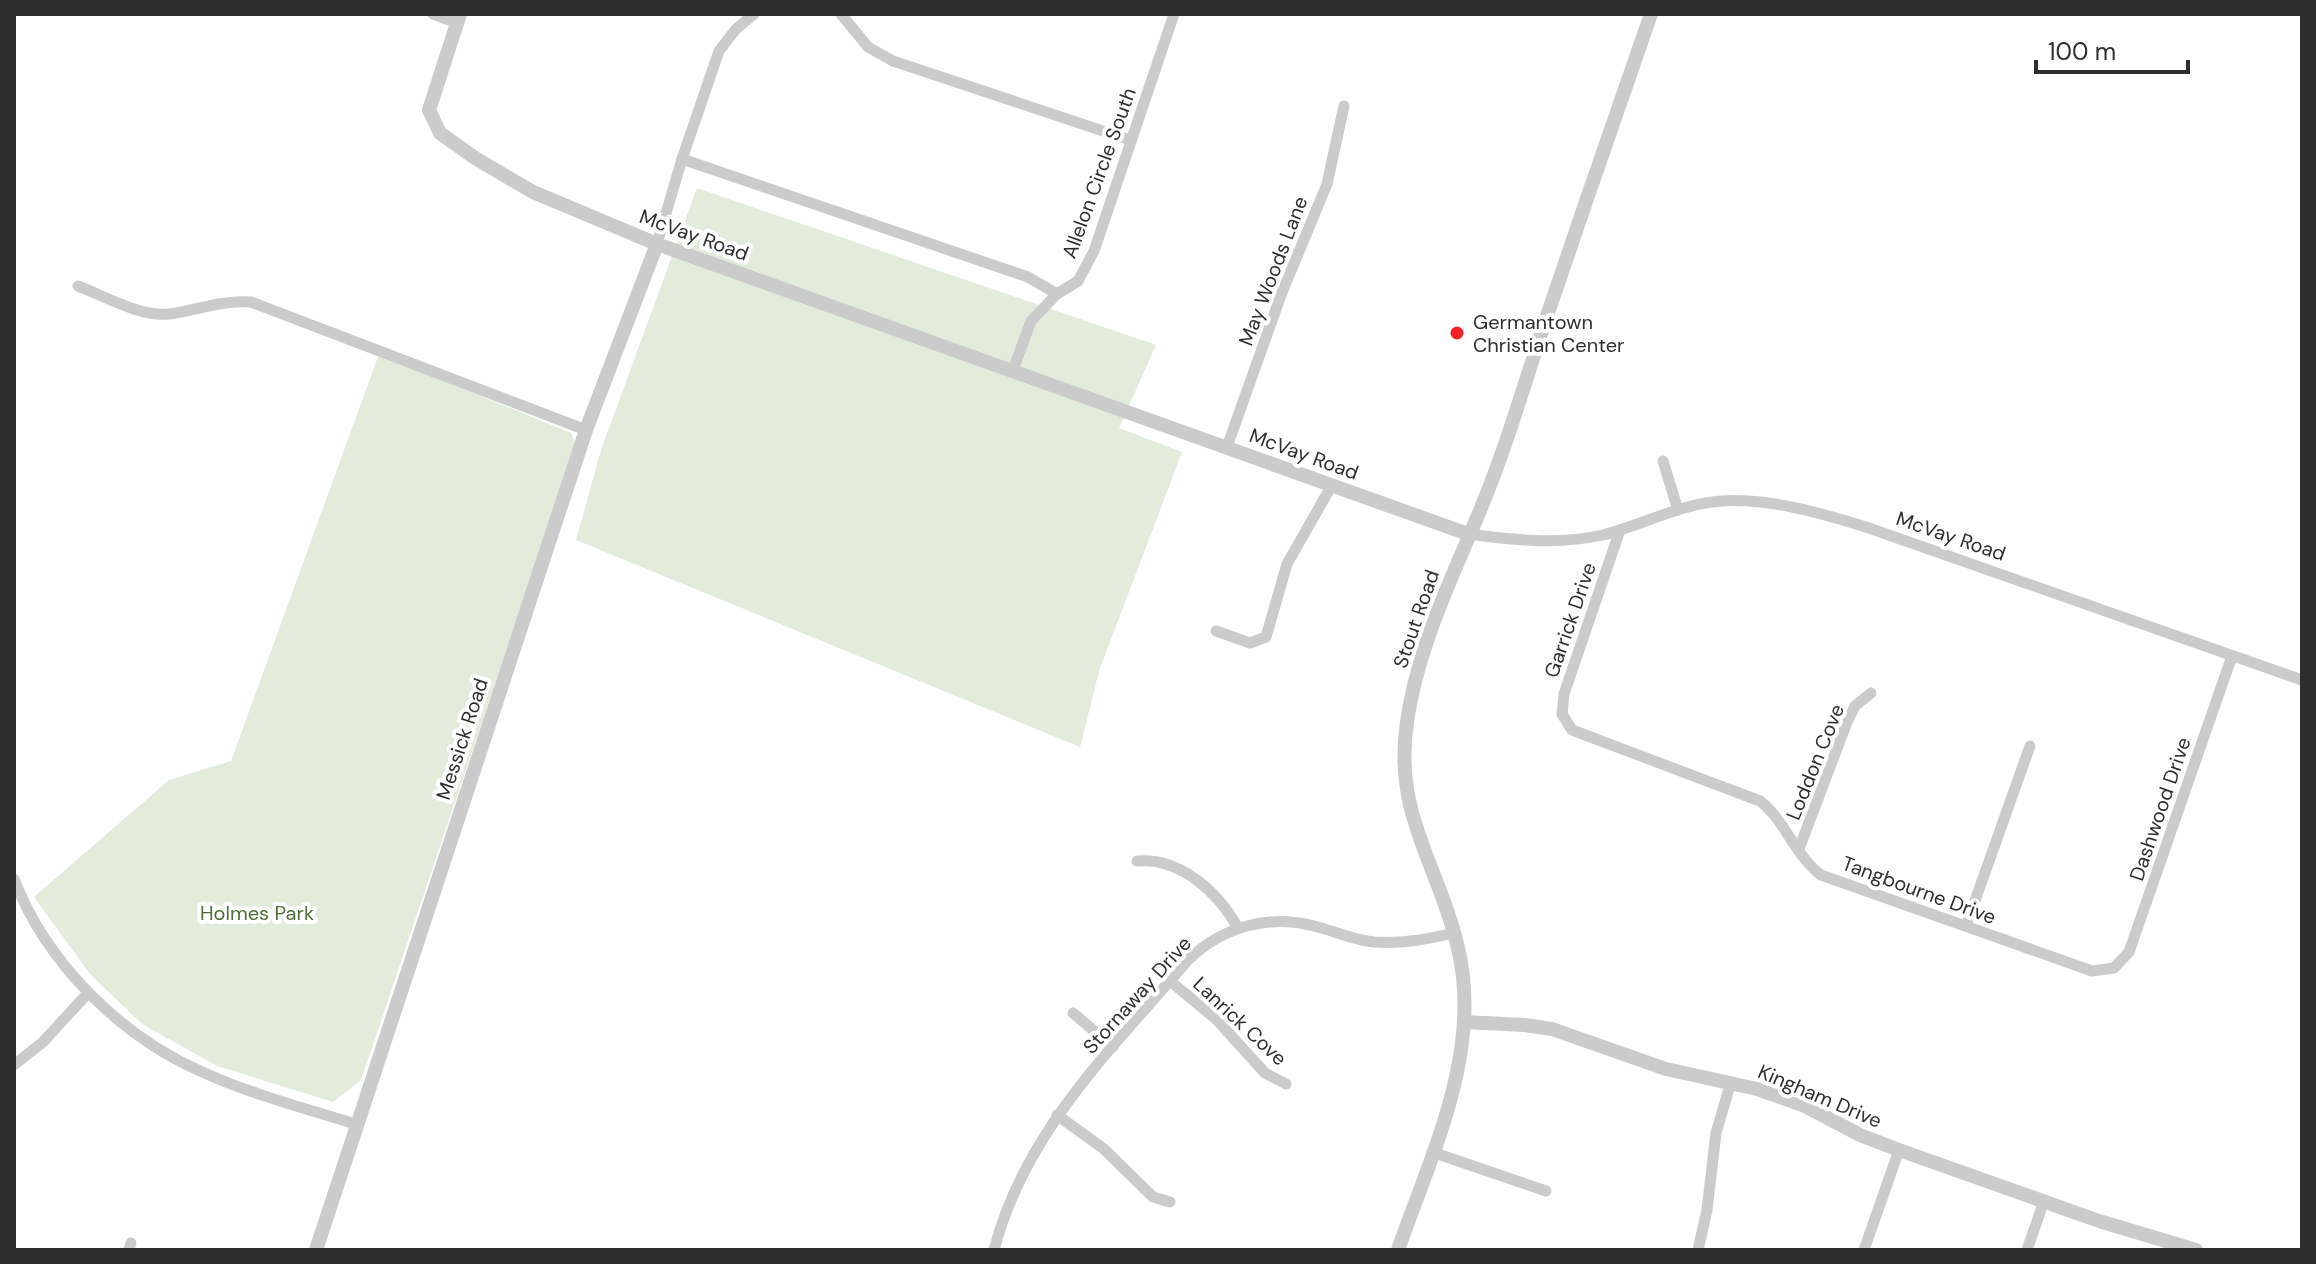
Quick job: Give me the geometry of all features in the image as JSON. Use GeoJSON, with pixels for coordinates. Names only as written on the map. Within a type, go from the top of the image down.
{"type":"FeatureCollection","features":[{"type":"Feature","properties":{"kind":"street"},"geometry":{"type":"LineString","coordinates":[[433,14],[458,18]]}},
{"type":"Feature","properties":{"kind":"street"},"geometry":{"type":"LineString","coordinates":[[657,244],[719,51],[736,29],[754,14]]}},
{"type":"Feature","properties":{"kind":"street"},"geometry":{"type":"LineString","coordinates":[[841,14],[868,47],[893,61],[1130,140]]}},
{"type":"Feature","properties":{"kind":"street","name":"Allelon Circle South"},"geometry":{"type":"LineString","coordinates":[[1013,370],[1031,321],[1057,294],[1078,281],[1094,251],[1174,14]]}},
{"type":"Feature","properties":{"kind":"street","name":"Stout Road"},"geometry":{"type":"LineString","coordinates":[[1398,1250],[1455,1082],[1464,1022],[1463,970],[1454,933],[1412,819],[1407,794],[1406,723],[1416,678],[1511,425],[1651,14]]}},
{"type":"Feature","properties":{"kind":"street","name":"McVay Road"},"geometry":{"type":"LineString","coordinates":[[458,18],[429,110],[440,133],[533,192],[657,244],[1468,534],[1551,542],[1586,538],[1678,510],[1732,501],[1789,508],[1844,520],[2302,680]]}},
{"type":"Feature","properties":{"kind":"street","name":"May Woods Lane"},"geometry":{"type":"LineString","coordinates":[[1227,447],[1281,295],[1327,184],[1344,106]]}},
{"type":"Feature","properties":{"kind":"street"},"geometry":{"type":"LineString","coordinates":[[682,159],[1028,277],[1057,294]]}},
{"type":"Feature","properties":{"kind":"street","name":"Messick Road"},"geometry":{"type":"LineString","coordinates":[[316,1250],[586,430],[657,244]]}},
{"type":"Feature","properties":{"kind":"street"},"geometry":{"type":"LineString","coordinates":[[78,286],[139,310],[165,314],[231,300],[251,302],[586,430]]}},
{"type":"Feature","properties":{"kind":"street"},"geometry":{"type":"LineString","coordinates":[[1663,461],[1678,510]]}},
{"type":"Feature","properties":{"kind":"street"},"geometry":{"type":"LineString","coordinates":[[1216,631],[1250,643],[1266,637],[1287,564],[1332,485]]}},
{"type":"Feature","properties":{"kind":"street","name":"Garrick Drive"},"geometry":{"type":"LineString","coordinates":[[1565,723],[1562,714],[1564,694],[1620,530]]}},
{"type":"Feature","properties":{"kind":"street","name":"Dashwood Drive"},"geometry":{"type":"LineString","coordinates":[[2114,968],[2127,957],[2133,942],[2232,656]]}},
{"type":"Feature","properties":{"kind":"street","name":"Loddon Cove"},"geometry":{"type":"LineString","coordinates":[[1799,849],[1847,722],[1855,706],[1871,693]]}},
{"type":"Feature","properties":{"kind":"street","name":"Tangbourne Drive"},"geometry":{"type":"LineString","coordinates":[[1565,723],[1579,735],[1756,799],[1769,809],[1813,869],[1821,875],[2086,970],[2097,972],[2114,968]]}},
{"type":"Feature","properties":{"kind":"street"},"geometry":{"type":"LineString","coordinates":[[1966,926],[2030,746]]}},
{"type":"Feature","properties":{"kind":"street"},"geometry":{"type":"LineString","coordinates":[[1137,861],[1158,860],[1186,873],[1223,905],[1238,928]]}},
{"type":"Feature","properties":{"kind":"street"},"geometry":{"type":"LineString","coordinates":[[14,879],[17,895],[42,935],[88,993],[139,1035],[197,1070],[355,1124]]}},
{"type":"Feature","properties":{"kind":"street","name":"Stornaway Drive"},"geometry":{"type":"LineString","coordinates":[[994,1250],[1005,1210],[1019,1178],[1057,1115],[1170,981],[1211,940],[1238,928],[1271,921],[1291,922],[1375,942],[1406,942],[1454,933]]}},
{"type":"Feature","properties":{"kind":"street","name":"Lanrick Cove"},"geometry":{"type":"LineString","coordinates":[[1170,981],[1216,1019],[1265,1073],[1286,1084]]}},
{"type":"Feature","properties":{"kind":"street"},"geometry":{"type":"LineString","coordinates":[[14,1065],[43,1042],[88,993]]}},
{"type":"Feature","properties":{"kind":"street"},"geometry":{"type":"LineString","coordinates":[[1073,1013],[1113,1047]]}},
{"type":"Feature","properties":{"kind":"street","name":"Kingham Drive"},"geometry":{"type":"LineString","coordinates":[[1464,1022],[1552,1029],[1666,1069],[1731,1082],[1805,1106],[1860,1135],[1899,1150],[2196,1250]]}},
{"type":"Feature","properties":{"kind":"street"},"geometry":{"type":"LineString","coordinates":[[1698,1250],[1707,1210],[1716,1133],[1731,1082]]}},
{"type":"Feature","properties":{"kind":"street"},"geometry":{"type":"LineString","coordinates":[[1057,1115],[1104,1149],[1153,1197],[1170,1202]]}},
{"type":"Feature","properties":{"kind":"street"},"geometry":{"type":"LineString","coordinates":[[1864,1250],[1899,1150]]}},
{"type":"Feature","properties":{"kind":"street"},"geometry":{"type":"LineString","coordinates":[[1432,1152],[1546,1191]]}},
{"type":"Feature","properties":{"kind":"street"},"geometry":{"type":"LineString","coordinates":[[2027,1250],[2044,1201]]}},
{"type":"Feature","properties":{"kind":"green space"},"geometry":{"type":"Polygon","coordinates":[[[697,188],[1156,345],[1119,428],[1182,452],[1099,671],[1080,747],[576,540],[601,450],[697,188]]]}},
{"type":"Feature","properties":{"kind":"green space","name":"Holmes Park"},"geometry":{"type":"Polygon","coordinates":[[[379,354],[571,433],[576,444],[361,1080],[333,1102],[217,1066],[142,1024],[90,974],[34,897],[169,780],[231,761],[379,354]]]}},
{"type":"Feature","properties":{"kind":"place","name":"Germantown Christian Center"},"geometry":{"type":"Point","coordinates":[1457,333]}}]}
